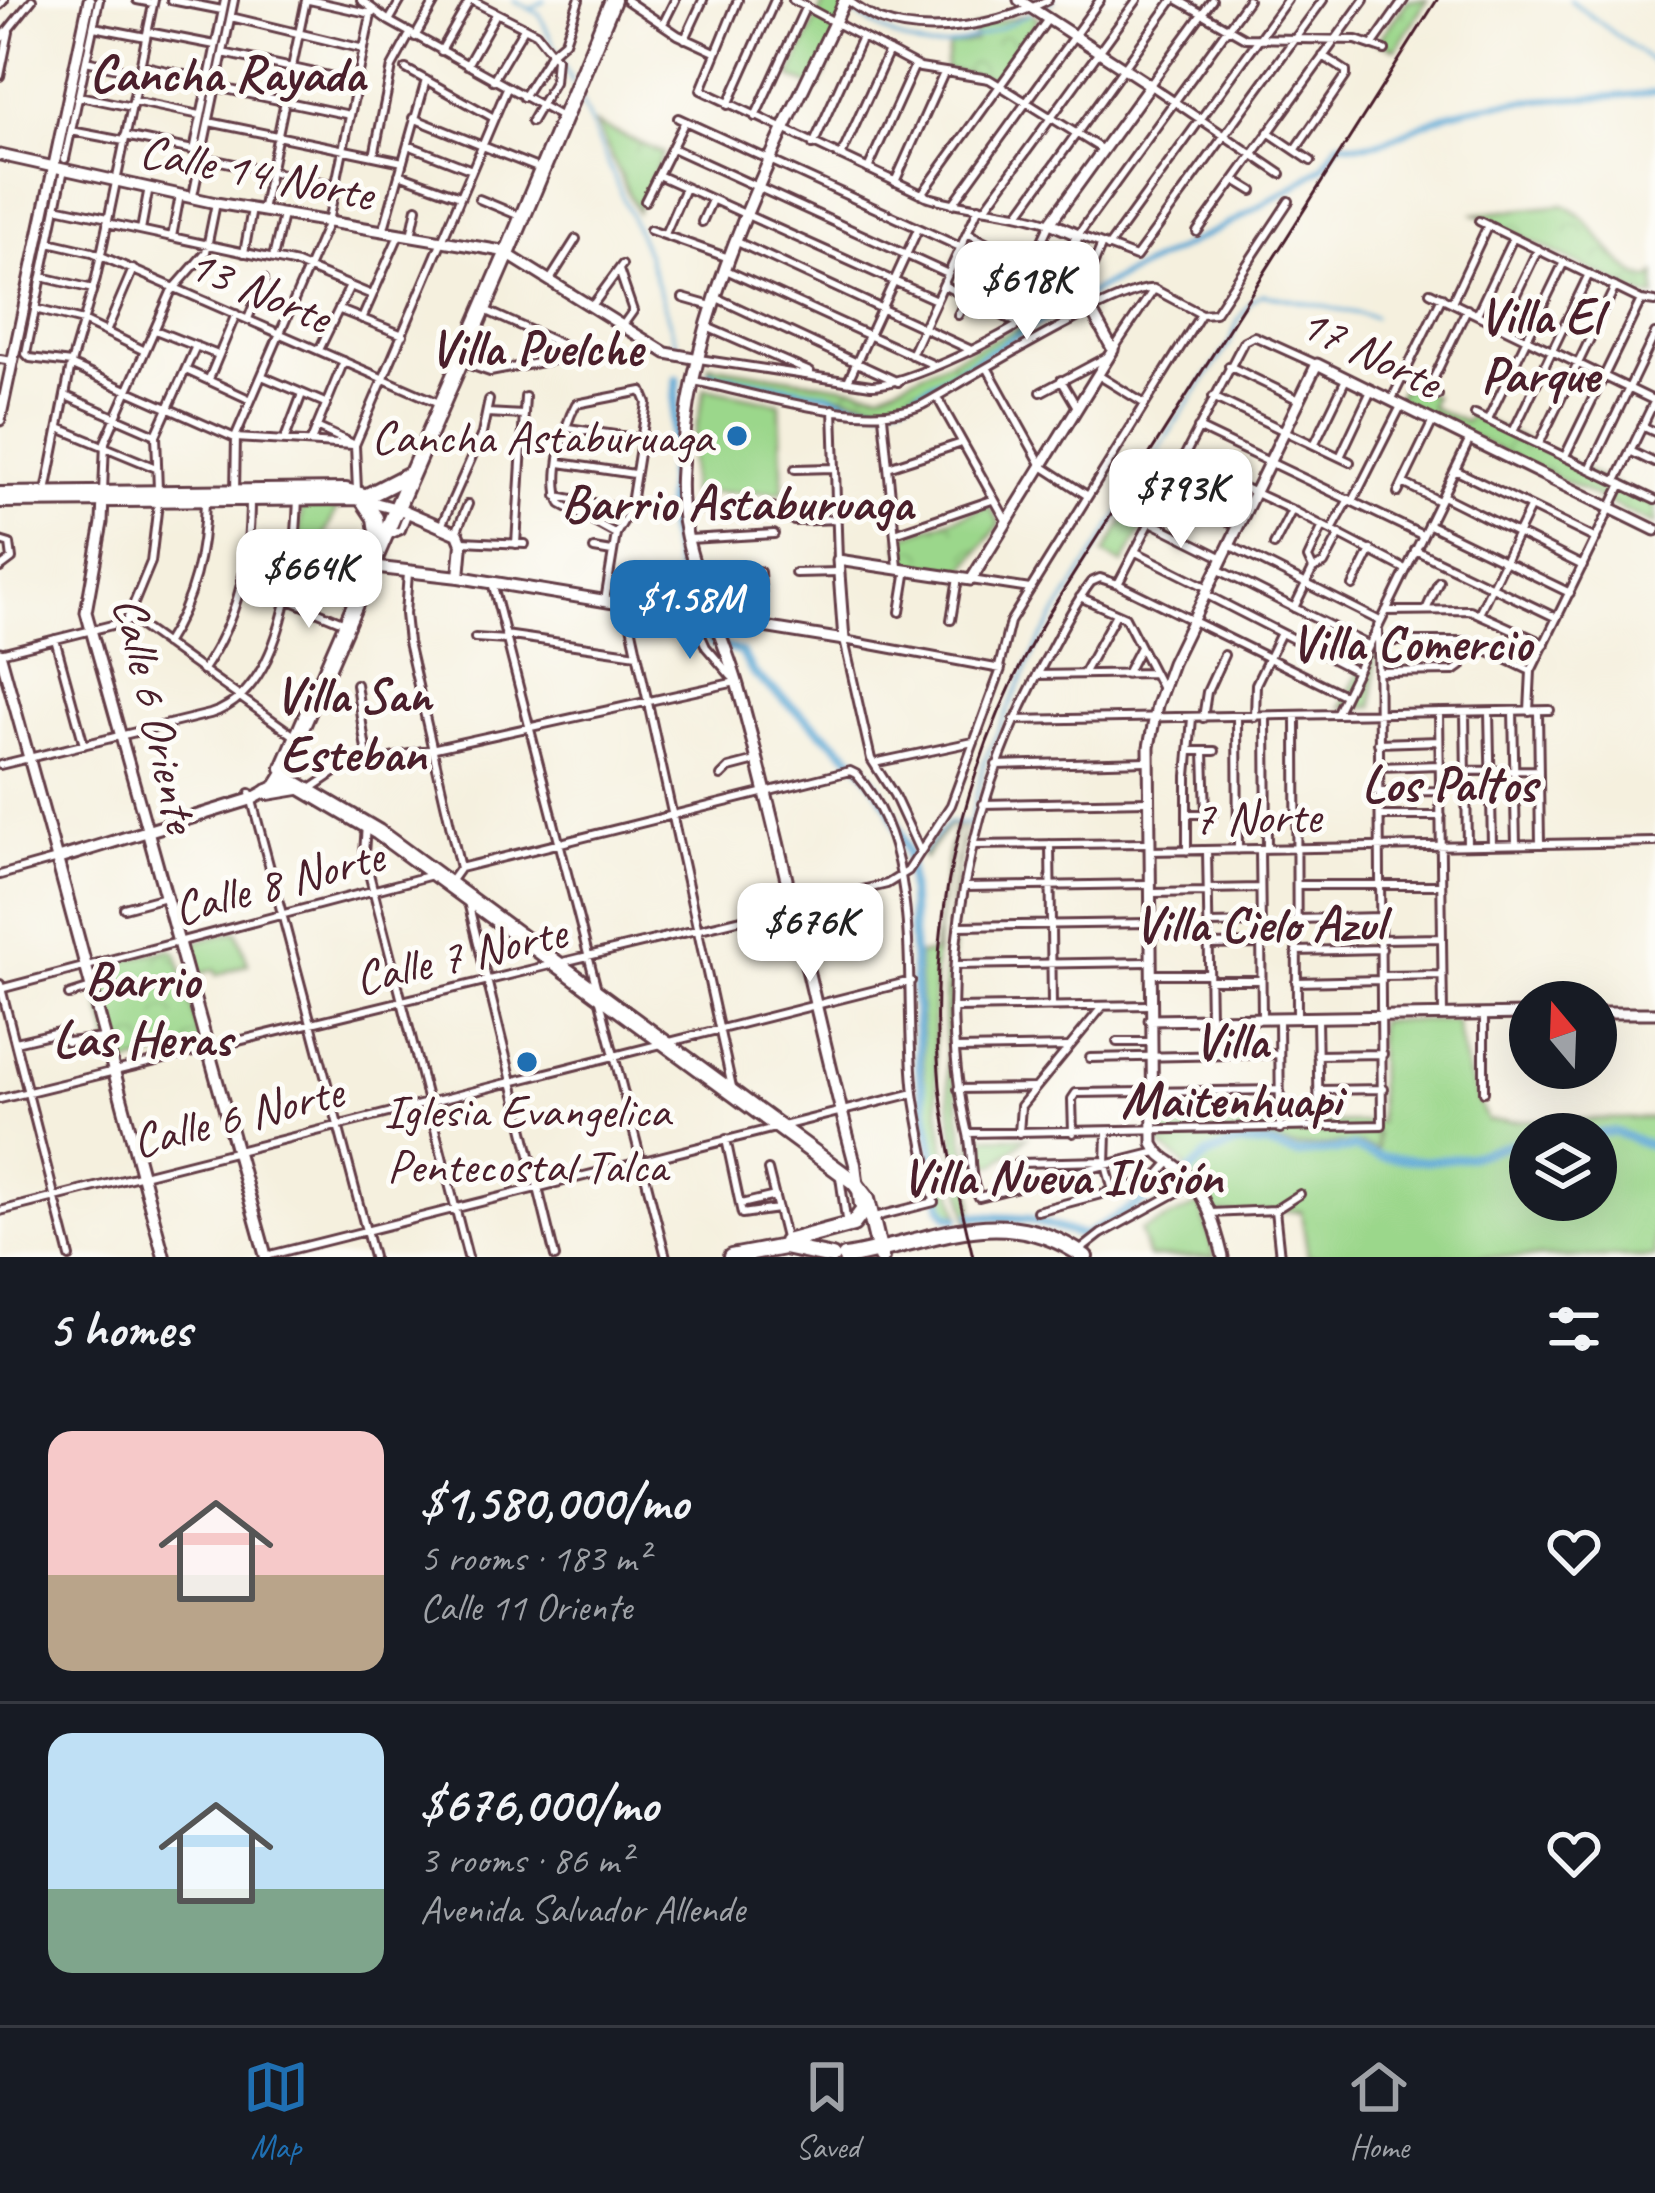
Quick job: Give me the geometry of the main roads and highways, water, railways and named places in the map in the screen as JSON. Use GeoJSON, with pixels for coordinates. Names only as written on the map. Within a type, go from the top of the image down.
{"type":"FeatureCollection","features":[{"type":"Feature","properties":{"kind":"main road"},"geometry":{"type":"LineString","coordinates":[[164,1257],[57,860],[236,801],[282,777],[381,542],[402,511],[412,473],[609,0]]}},
{"type":"Feature","properties":{"kind":"main road"},"geometry":{"type":"LineString","coordinates":[[846,0],[735,241],[694,381],[682,453],[680,511],[705,619],[736,680],[877,1255]]}},
{"type":"Feature","properties":{"kind":"main road"},"geometry":{"type":"LineString","coordinates":[[505,253],[515,214],[571,93]]}},
{"type":"Feature","properties":{"kind":"main road"},"geometry":{"type":"LineString","coordinates":[[363,495],[412,473]]}},
{"type":"Feature","properties":{"kind":"main road"},"geometry":{"type":"LineString","coordinates":[[0,497],[46,492],[103,496]]}},
{"type":"Feature","properties":{"kind":"main road"},"geometry":{"type":"LineString","coordinates":[[158,496],[205,500],[234,495]]}},
{"type":"Feature","properties":{"kind":"main road"},"geometry":{"type":"LineString","coordinates":[[363,495],[381,542]]}},
{"type":"Feature","properties":{"kind":"main road"},"geometry":{"type":"LineString","coordinates":[[0,497],[363,495],[459,536],[459,577]]}},
{"type":"Feature","properties":{"kind":"main road"},"geometry":{"type":"LineString","coordinates":[[371,567],[492,582],[705,619]]}},
{"type":"Feature","properties":{"kind":"main road"},"geometry":{"type":"LineString","coordinates":[[282,777],[366,824],[448,884],[838,1174],[864,1204]]}},
{"type":"Feature","properties":{"kind":"main road","name":"Calle 6 Oriente"},"geometry":{"type":"LineString","coordinates":[[147,829],[264,1257]]}},
{"type":"Feature","properties":{"kind":"main road"},"geometry":{"type":"LineString","coordinates":[[765,1251],[848,1226],[858,1221],[864,1204]]}},
{"type":"Feature","properties":{"kind":"main road"},"geometry":{"type":"LineString","coordinates":[[845,1257],[877,1255],[953,1230],[989,1226],[1034,1232],[1073,1255]]}},
{"type":"Feature","properties":{"kind":"main road"},"geometry":{"type":"LineString","coordinates":[[731,1257],[799,1248],[832,1257]]}},
{"type":"Feature","properties":{"kind":"waterway"},"geometry":{"type":"LineString","coordinates":[[514,0],[539,14],[573,84]]}},
{"type":"Feature","properties":{"kind":"waterway"},"geometry":{"type":"LineString","coordinates":[[531,9],[545,0]]}},
{"type":"Feature","properties":{"kind":"waterway"},"geometry":{"type":"LineString","coordinates":[[1040,8],[1054,0]]}},
{"type":"Feature","properties":{"kind":"waterway"},"geometry":{"type":"LineString","coordinates":[[1570,0],[1655,64]]}},
{"type":"Feature","properties":{"kind":"waterway"},"geometry":{"type":"LineString","coordinates":[[846,8],[903,40],[935,48],[978,37],[1031,13]]}},
{"type":"Feature","properties":{"kind":"waterway"},"geometry":{"type":"LineString","coordinates":[[709,373],[882,406],[905,399],[1105,285],[1235,221],[1322,167],[1339,142],[1384,141],[1477,107],[1655,92]]}},
{"type":"Feature","properties":{"kind":"waterway"},"geometry":{"type":"LineString","coordinates":[[580,98],[647,254],[678,348]]}},
{"type":"Feature","properties":{"kind":"waterway"},"geometry":{"type":"LineString","coordinates":[[922,853],[948,823],[970,824],[984,762],[1039,642],[1229,345],[1252,300],[1263,294],[1374,317]]}},
{"type":"Feature","properties":{"kind":"waterway"},"geometry":{"type":"LineString","coordinates":[[677,379],[667,513],[679,573],[710,642],[741,652],[753,673],[862,766],[890,807],[908,853],[920,1076],[942,1207],[957,1218]]}},
{"type":"Feature","properties":{"kind":"waterway"},"geometry":{"type":"LineString","coordinates":[[908,853],[914,854]]}},
{"type":"Feature","properties":{"kind":"waterway"},"geometry":{"type":"LineString","coordinates":[[1617,1133],[1655,1147]]}},
{"type":"Feature","properties":{"kind":"waterway"},"geometry":{"type":"LineString","coordinates":[[972,1216],[1028,1219],[1084,1236],[1182,1179],[1208,1155],[1238,1143],[1297,1154],[1355,1148],[1380,1157],[1426,1161],[1471,1156],[1509,1144]]}},
{"type":"Feature","properties":{"kind":"railway"},"geometry":{"type":"LineString","coordinates":[[973,1257],[940,1086],[938,962],[957,841],[994,724],[1049,613],[1437,0]]}},
{"type":"Feature","properties":{"kind":"place","name":"Cancha Astaburuaga"},"geometry":{"type":"Point","coordinates":[737,436]}},
{"type":"Feature","properties":{"kind":"place","name":"Iglesia Evangelica Pentecostal Talca"},"geometry":{"type":"Point","coordinates":[527,1062]}},
{"type":"Feature","properties":{"kind":"district","name":"Cancha Rayada"},"geometry":{"type":"Point","coordinates":[227,73]}},
{"type":"Feature","properties":{"kind":"district","name":"Villa El Parque"},"geometry":{"type":"Point","coordinates":[1540,344]}},
{"type":"Feature","properties":{"kind":"district","name":"Villa Puelche"},"geometry":{"type":"Point","coordinates":[536,347]}},
{"type":"Feature","properties":{"kind":"district","name":"Barrio Astaburuaga"},"geometry":{"type":"Point","coordinates":[737,502]}},
{"type":"Feature","properties":{"kind":"district","name":"Villa Comercio"},"geometry":{"type":"Point","coordinates":[1411,642]}},
{"type":"Feature","properties":{"kind":"district","name":"Villa San Esteban"},"geometry":{"type":"Point","coordinates":[353,723]}},
{"type":"Feature","properties":{"kind":"district","name":"Los Paltos"},"geometry":{"type":"Point","coordinates":[1449,783]}},
{"type":"Feature","properties":{"kind":"district","name":"Villa Cielo Azul"},"geometry":{"type":"Point","coordinates":[1259,923]}},
{"type":"Feature","properties":{"kind":"district","name":"Barrio Las Heras"},"geometry":{"type":"Point","coordinates":[142,1008]}},
{"type":"Feature","properties":{"kind":"district","name":"Villa Maitenhuapi"},"geometry":{"type":"Point","coordinates":[1231,1069]}},
{"type":"Feature","properties":{"kind":"district","name":"Villa Nueva Ilusión"},"geometry":{"type":"Point","coordinates":[1062,1176]}}]}
